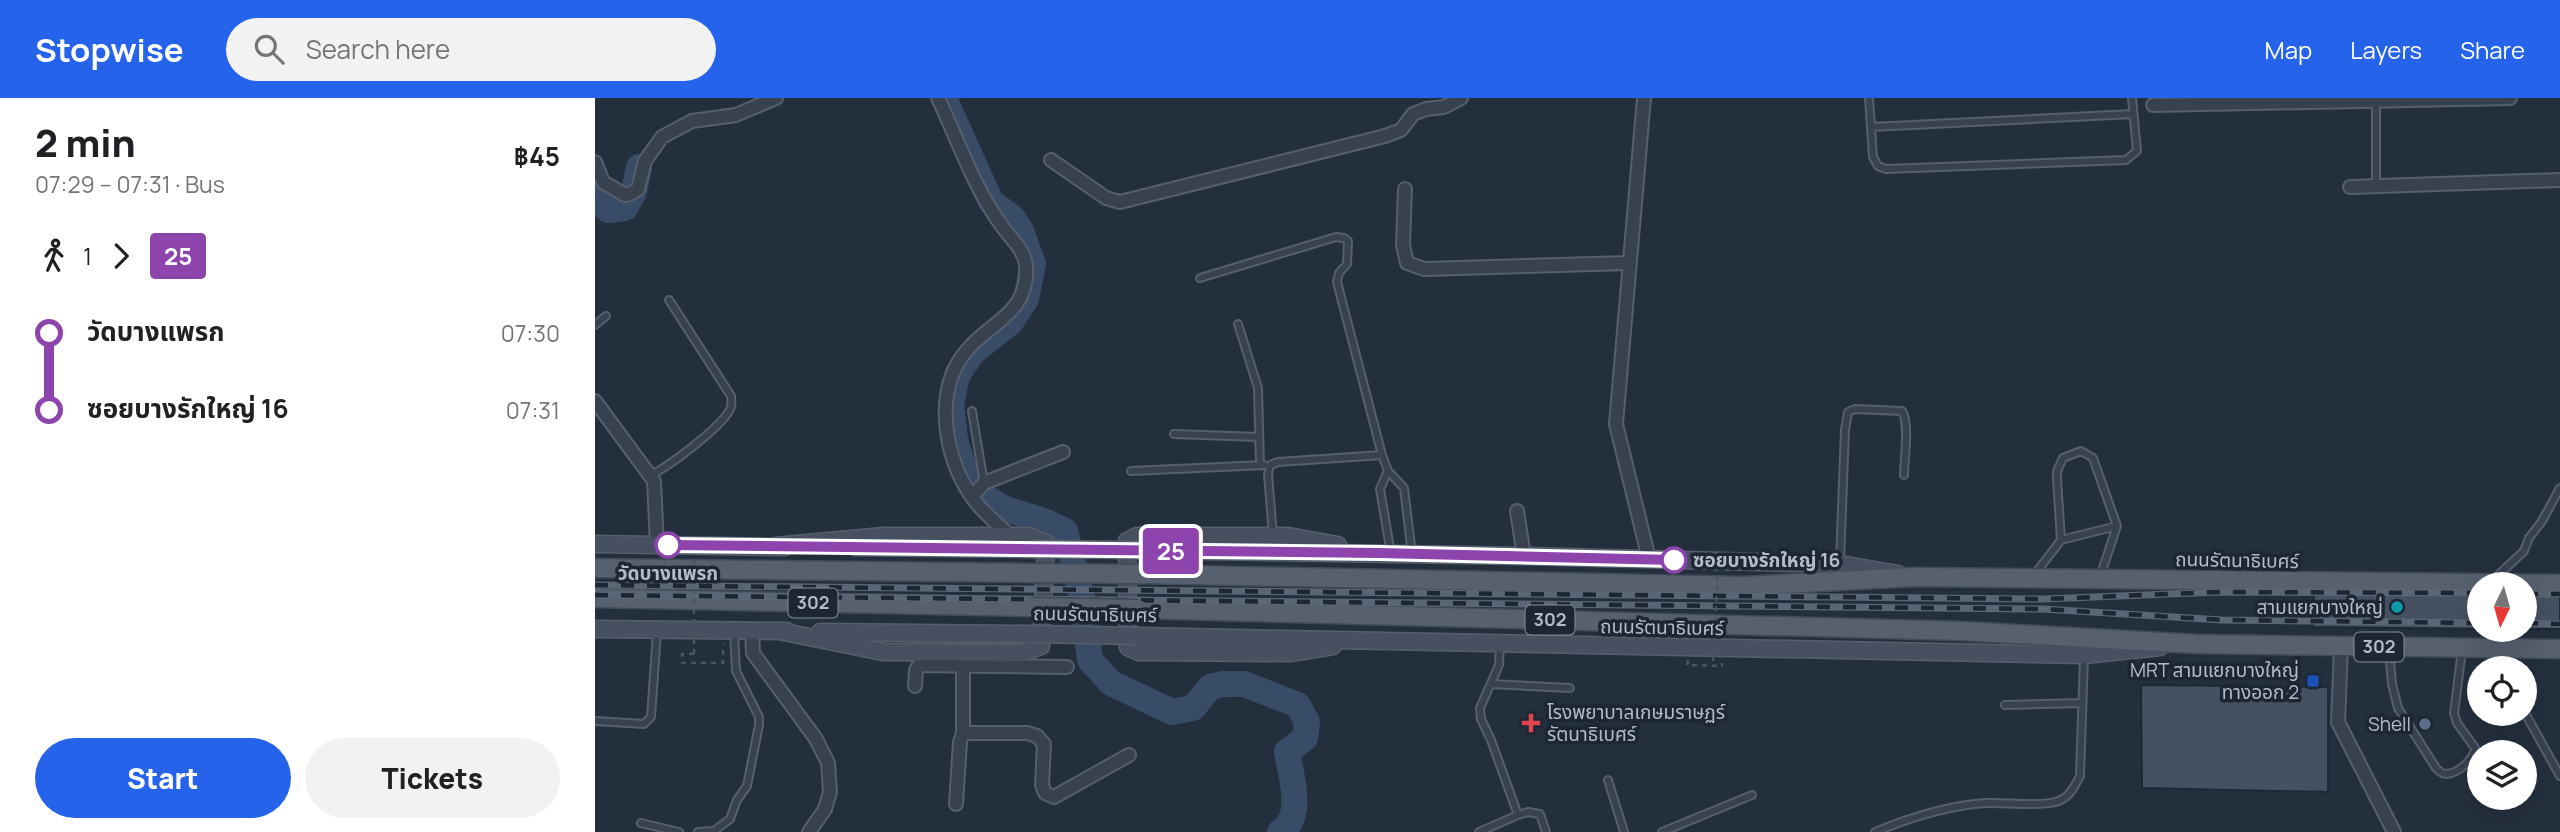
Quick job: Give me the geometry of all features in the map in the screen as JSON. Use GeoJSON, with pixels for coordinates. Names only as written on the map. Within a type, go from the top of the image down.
{"type":"FeatureCollection","features":[{"type":"Feature","properties":{"kind":"main road"},"geometry":{"type":"LineString","coordinates":[[775,547],[884,536],[1009,535],[1028,536],[1046,543],[1041,646],[1023,653],[963,659],[883,652],[779,631]]}},
{"type":"Feature","properties":{"kind":"main road"},"geometry":{"type":"LineString","coordinates":[[1377,639],[1290,653],[1139,652],[1128,647],[1126,541],[1137,536],[1288,536],[1385,554]]}},
{"type":"Feature","properties":{"kind":"main road","name":"ถนนรัตนาธิเบศร์"},"geometry":{"type":"LineString","coordinates":[[595,544],[1649,559],[1840,564],[1914,577]]}},
{"type":"Feature","properties":{"kind":"main road","name":"ถนนรัตนาธิเบศร์"},"geometry":{"type":"LineString","coordinates":[[595,568],[1139,574],[1745,586],[1914,577],[2467,584]]}},
{"type":"Feature","properties":{"kind":"main road","name":"ถนนรัตนาธิเบศร์"},"geometry":{"type":"LineString","coordinates":[[2537,584],[2560,584]]}},
{"type":"Feature","properties":{"kind":"main road","name":"ถนนรัตนาธิเบศร์"},"geometry":{"type":"LineString","coordinates":[[595,598],[1138,609],[1962,631],[2341,647],[2560,649]]}},
{"type":"Feature","properties":{"kind":"main road","name":"ถนนรัตนาธิเบศร์"},"geometry":{"type":"LineString","coordinates":[[595,629],[1377,639],[1500,644],[2084,655],[2197,643]]}},
{"type":"Feature","properties":{"kind":"street"},"geometry":{"type":"LineString","coordinates":[[595,162],[603,182],[625,195],[630,194],[638,189],[645,161],[662,137],[692,121],[736,115],[776,98]]}},
{"type":"Feature","properties":{"kind":"street"},"geometry":{"type":"LineString","coordinates":[[938,98],[990,207],[1024,253],[1026,265],[1025,283],[1006,318],[968,348],[951,373],[945,404],[949,441],[958,470],[978,489],[1009,535]]}},
{"type":"Feature","properties":{"kind":"street"},"geometry":{"type":"LineString","coordinates":[[1051,160],[1106,198],[1120,202],[1385,136],[1401,130],[1413,114],[1444,107],[1461,98]]}},
{"type":"Feature","properties":{"kind":"street"},"geometry":{"type":"LineString","coordinates":[[1644,98],[1616,424],[1649,559]]}},
{"type":"Feature","properties":{"kind":"street"},"geometry":{"type":"LineString","coordinates":[[2153,105],[2194,102],[2510,98]]}},
{"type":"Feature","properties":{"kind":"street"},"geometry":{"type":"LineString","coordinates":[[2350,187],[2560,180]]}},
{"type":"Feature","properties":{"kind":"street"},"geometry":{"type":"LineString","coordinates":[[1405,189],[1403,245],[1407,262],[1424,270],[1628,263]]}},
{"type":"Feature","properties":{"kind":"street"},"geometry":{"type":"LineString","coordinates":[[595,401],[654,481],[657,545]]}},
{"type":"Feature","properties":{"kind":"street"},"geometry":{"type":"LineString","coordinates":[[978,489],[1063,452]]}},
{"type":"Feature","properties":{"kind":"street"},"geometry":{"type":"LineString","coordinates":[[1517,510],[1524,556]]}},
{"type":"Feature","properties":{"kind":"street"},"geometry":{"type":"LineString","coordinates":[[753,631],[754,653],[816,738],[828,763],[830,792],[825,809],[809,832]]}},
{"type":"Feature","properties":{"kind":"street"},"geometry":{"type":"LineString","coordinates":[[2341,647],[2338,722],[2394,832]]}},
{"type":"Feature","properties":{"kind":"street"},"geometry":{"type":"LineString","coordinates":[[915,686],[919,665],[963,659],[1067,667]]}},
{"type":"Feature","properties":{"kind":"street"},"geometry":{"type":"LineString","coordinates":[[956,804],[960,742],[963,733],[963,659]]}},
{"type":"Feature","properties":{"kind":"street"},"geometry":{"type":"LineString","coordinates":[[963,733],[1027,733],[1037,736],[1044,744],[1042,785],[1045,793],[1053,797],[1129,755]]}},
{"type":"Feature","properties":{"kind":"lane"},"geometry":{"type":"LineString","coordinates":[[1869,98],[1873,157],[1878,166],[1886,169],[2126,159],[2137,151],[2132,98]]}},
{"type":"Feature","properties":{"kind":"lane"},"geometry":{"type":"LineString","coordinates":[[2376,99],[2376,187]]}},
{"type":"Feature","properties":{"kind":"lane"},"geometry":{"type":"LineString","coordinates":[[1871,127],[2133,114]]}},
{"type":"Feature","properties":{"kind":"lane"},"geometry":{"type":"LineString","coordinates":[[1200,278],[1336,237],[1348,241],[1347,264],[1339,273],[1337,282],[1382,456],[1388,471],[1404,488],[1412,554]]}},
{"type":"Feature","properties":{"kind":"lane"},"geometry":{"type":"LineString","coordinates":[[651,475],[670,465],[721,421],[731,408],[731,396],[669,300]]}},
{"type":"Feature","properties":{"kind":"lane"},"geometry":{"type":"LineString","coordinates":[[595,325],[606,316]]}},
{"type":"Feature","properties":{"kind":"lane"},"geometry":{"type":"LineString","coordinates":[[1238,324],[1258,388],[1260,465]]}},
{"type":"Feature","properties":{"kind":"lane"},"geometry":{"type":"LineString","coordinates":[[1840,564],[1845,430],[1849,412],[1855,409],[1902,411],[1905,416],[1904,475]]}},
{"type":"Feature","properties":{"kind":"lane"},"geometry":{"type":"LineString","coordinates":[[972,411],[978,489]]}},
{"type":"Feature","properties":{"kind":"lane"},"geometry":{"type":"LineString","coordinates":[[1174,434],[1259,437]]}},
{"type":"Feature","properties":{"kind":"lane"},"geometry":{"type":"LineString","coordinates":[[2061,540],[2057,471],[2063,457],[2081,451],[2093,458],[2117,526],[2099,579]]}},
{"type":"Feature","properties":{"kind":"lane"},"geometry":{"type":"LineString","coordinates":[[1131,471],[1270,465],[1278,462],[1382,456]]}},
{"type":"Feature","properties":{"kind":"lane"},"geometry":{"type":"LineString","coordinates":[[1270,465],[1268,474],[1273,536]]}},
{"type":"Feature","properties":{"kind":"lane"},"geometry":{"type":"LineString","coordinates":[[1385,554],[1380,489],[1388,471]]}},
{"type":"Feature","properties":{"kind":"lane"},"geometry":{"type":"LineString","coordinates":[[2502,572],[2524,551],[2529,538],[2560,488]]}},
{"type":"Feature","properties":{"kind":"lane"},"geometry":{"type":"LineString","coordinates":[[2032,578],[2061,540],[2117,526]]}},
{"type":"Feature","properties":{"kind":"lane"},"geometry":{"type":"LineString","coordinates":[[595,721],[648,722],[657,630]]}},
{"type":"Feature","properties":{"kind":"lane"},"geometry":{"type":"LineString","coordinates":[[698,832],[714,831],[730,818],[737,800],[747,786],[759,724],[759,717],[736,671],[734,631]]}},
{"type":"Feature","properties":{"kind":"lane"},"geometry":{"type":"LineString","coordinates":[[1500,644],[1499,665],[1481,708],[1481,719],[1518,815]]}},
{"type":"Feature","properties":{"kind":"lane"},"geometry":{"type":"LineString","coordinates":[[2388,647],[2398,708],[2435,768],[2449,774],[2472,759],[2475,753],[2475,748],[2457,723],[2454,713],[2462,648]]}},
{"type":"Feature","properties":{"kind":"lane"},"geometry":{"type":"LineString","coordinates":[[2506,648],[2508,656]]}},
{"type":"Feature","properties":{"kind":"lane"},"geometry":{"type":"LineString","coordinates":[[1875,832],[1943,808],[1985,803],[2054,802],[2063,799],[2071,792],[2080,776],[2084,655]]}},
{"type":"Feature","properties":{"kind":"lane"},"geometry":{"type":"LineString","coordinates":[[1492,684],[1570,688]]}},
{"type":"Feature","properties":{"kind":"lane"},"geometry":{"type":"LineString","coordinates":[[2005,705],[2082,703]]}},
{"type":"Feature","properties":{"kind":"lane"},"geometry":{"type":"LineString","coordinates":[[2532,726],[2560,776]]}},
{"type":"Feature","properties":{"kind":"lane"},"geometry":{"type":"LineString","coordinates":[[1608,779],[1624,832]]}},
{"type":"Feature","properties":{"kind":"lane"},"geometry":{"type":"LineString","coordinates":[[1662,832],[1752,794]]}},
{"type":"Feature","properties":{"kind":"lane"},"geometry":{"type":"LineString","coordinates":[[1479,832],[1528,811],[1540,814],[1546,832]]}},
{"type":"Feature","properties":{"kind":"lane"},"geometry":{"type":"LineString","coordinates":[[641,823],[679,832]]}},
{"type":"Feature","properties":{"kind":"path"},"geometry":{"type":"LineString","coordinates":[[694,538],[694,654],[682,654],[682,663],[723,663]]}},
{"type":"Feature","properties":{"kind":"path"},"geometry":{"type":"LineString","coordinates":[[1688,665],[1721,666],[1721,661],[1713,661],[1719,551]]}},
{"type":"Feature","properties":{"kind":"building","name":"สามแยกบางใหญ่"},"geometry":{"type":"Polygon","coordinates":[[[2314,593],[2467,595],[2467,629],[2313,627],[2314,593]]]}},
{"type":"Feature","properties":{"kind":"building"},"geometry":{"type":"Polygon","coordinates":[[[2537,595],[2560,595],[2560,629],[2537,629],[2537,595]]]}},
{"type":"Feature","properties":{"kind":"building"},"geometry":{"type":"Polygon","coordinates":[[[2141,685],[2328,687],[2328,792],[2142,788],[2141,685]]]}},
{"type":"Feature","properties":{"kind":"waterway"},"geometry":{"type":"LineString","coordinates":[[944,98],[991,202],[1013,218],[1021,231],[1033,264],[1026,299],[1011,322],[973,352],[957,375],[951,404],[955,440],[964,468],[976,492],[1005,509],[1044,521],[1065,531],[1082,596],[1090,660],[1111,683],[1172,712],[1193,708],[1210,687],[1223,684],[1244,684],[1298,705],[1307,722],[1305,738],[1287,752],[1294,806],[1288,825],[1280,832]]}},
{"type":"Feature","properties":{"kind":"waterway"},"geometry":{"type":"LineString","coordinates":[[595,198],[608,210],[625,208],[634,192],[639,167]]}},
{"type":"Feature","properties":{"kind":"railway"},"geometry":{"type":"LineString","coordinates":[[595,585],[2043,599],[2220,592],[2467,593]]}},
{"type":"Feature","properties":{"kind":"railway"},"geometry":{"type":"LineString","coordinates":[[2537,594],[2560,594]]}},
{"type":"Feature","properties":{"kind":"railway"},"geometry":{"type":"LineString","coordinates":[[595,595],[2043,609],[2222,620],[2467,623]]}},
{"type":"Feature","properties":{"kind":"railway"},"geometry":{"type":"LineString","coordinates":[[2537,623],[2560,624]]}},
{"type":"Feature","properties":{"kind":"bus line","name":"25"},"geometry":{"type":"LineString","coordinates":[[668,545],[1379,553],[1674,560]]}},
{"type":"Feature","properties":{"kind":"place","name":"วัดบางแพรก"},"geometry":{"type":"Point","coordinates":[668,545]}},
{"type":"Feature","properties":{"kind":"place","name":"ซอยบางรักใหญ่ 16"},"geometry":{"type":"Point","coordinates":[1674,560]}},
{"type":"Feature","properties":{"kind":"place","name":"สามแยกบางใหญ่"},"geometry":{"type":"Point","coordinates":[2397,607]}},
{"type":"Feature","properties":{"kind":"place","name":"MRT สามแยกบางใหญ่ ทางออก 2"},"geometry":{"type":"Point","coordinates":[2313,681]}},
{"type":"Feature","properties":{"kind":"place","name":"โรงพยาบาลเกษมราษฏร์ รัตนาธิเบศร์"},"geometry":{"type":"Point","coordinates":[1531,723]}},
{"type":"Feature","properties":{"kind":"place","name":"Shell"},"geometry":{"type":"Point","coordinates":[2425,724]}}]}
